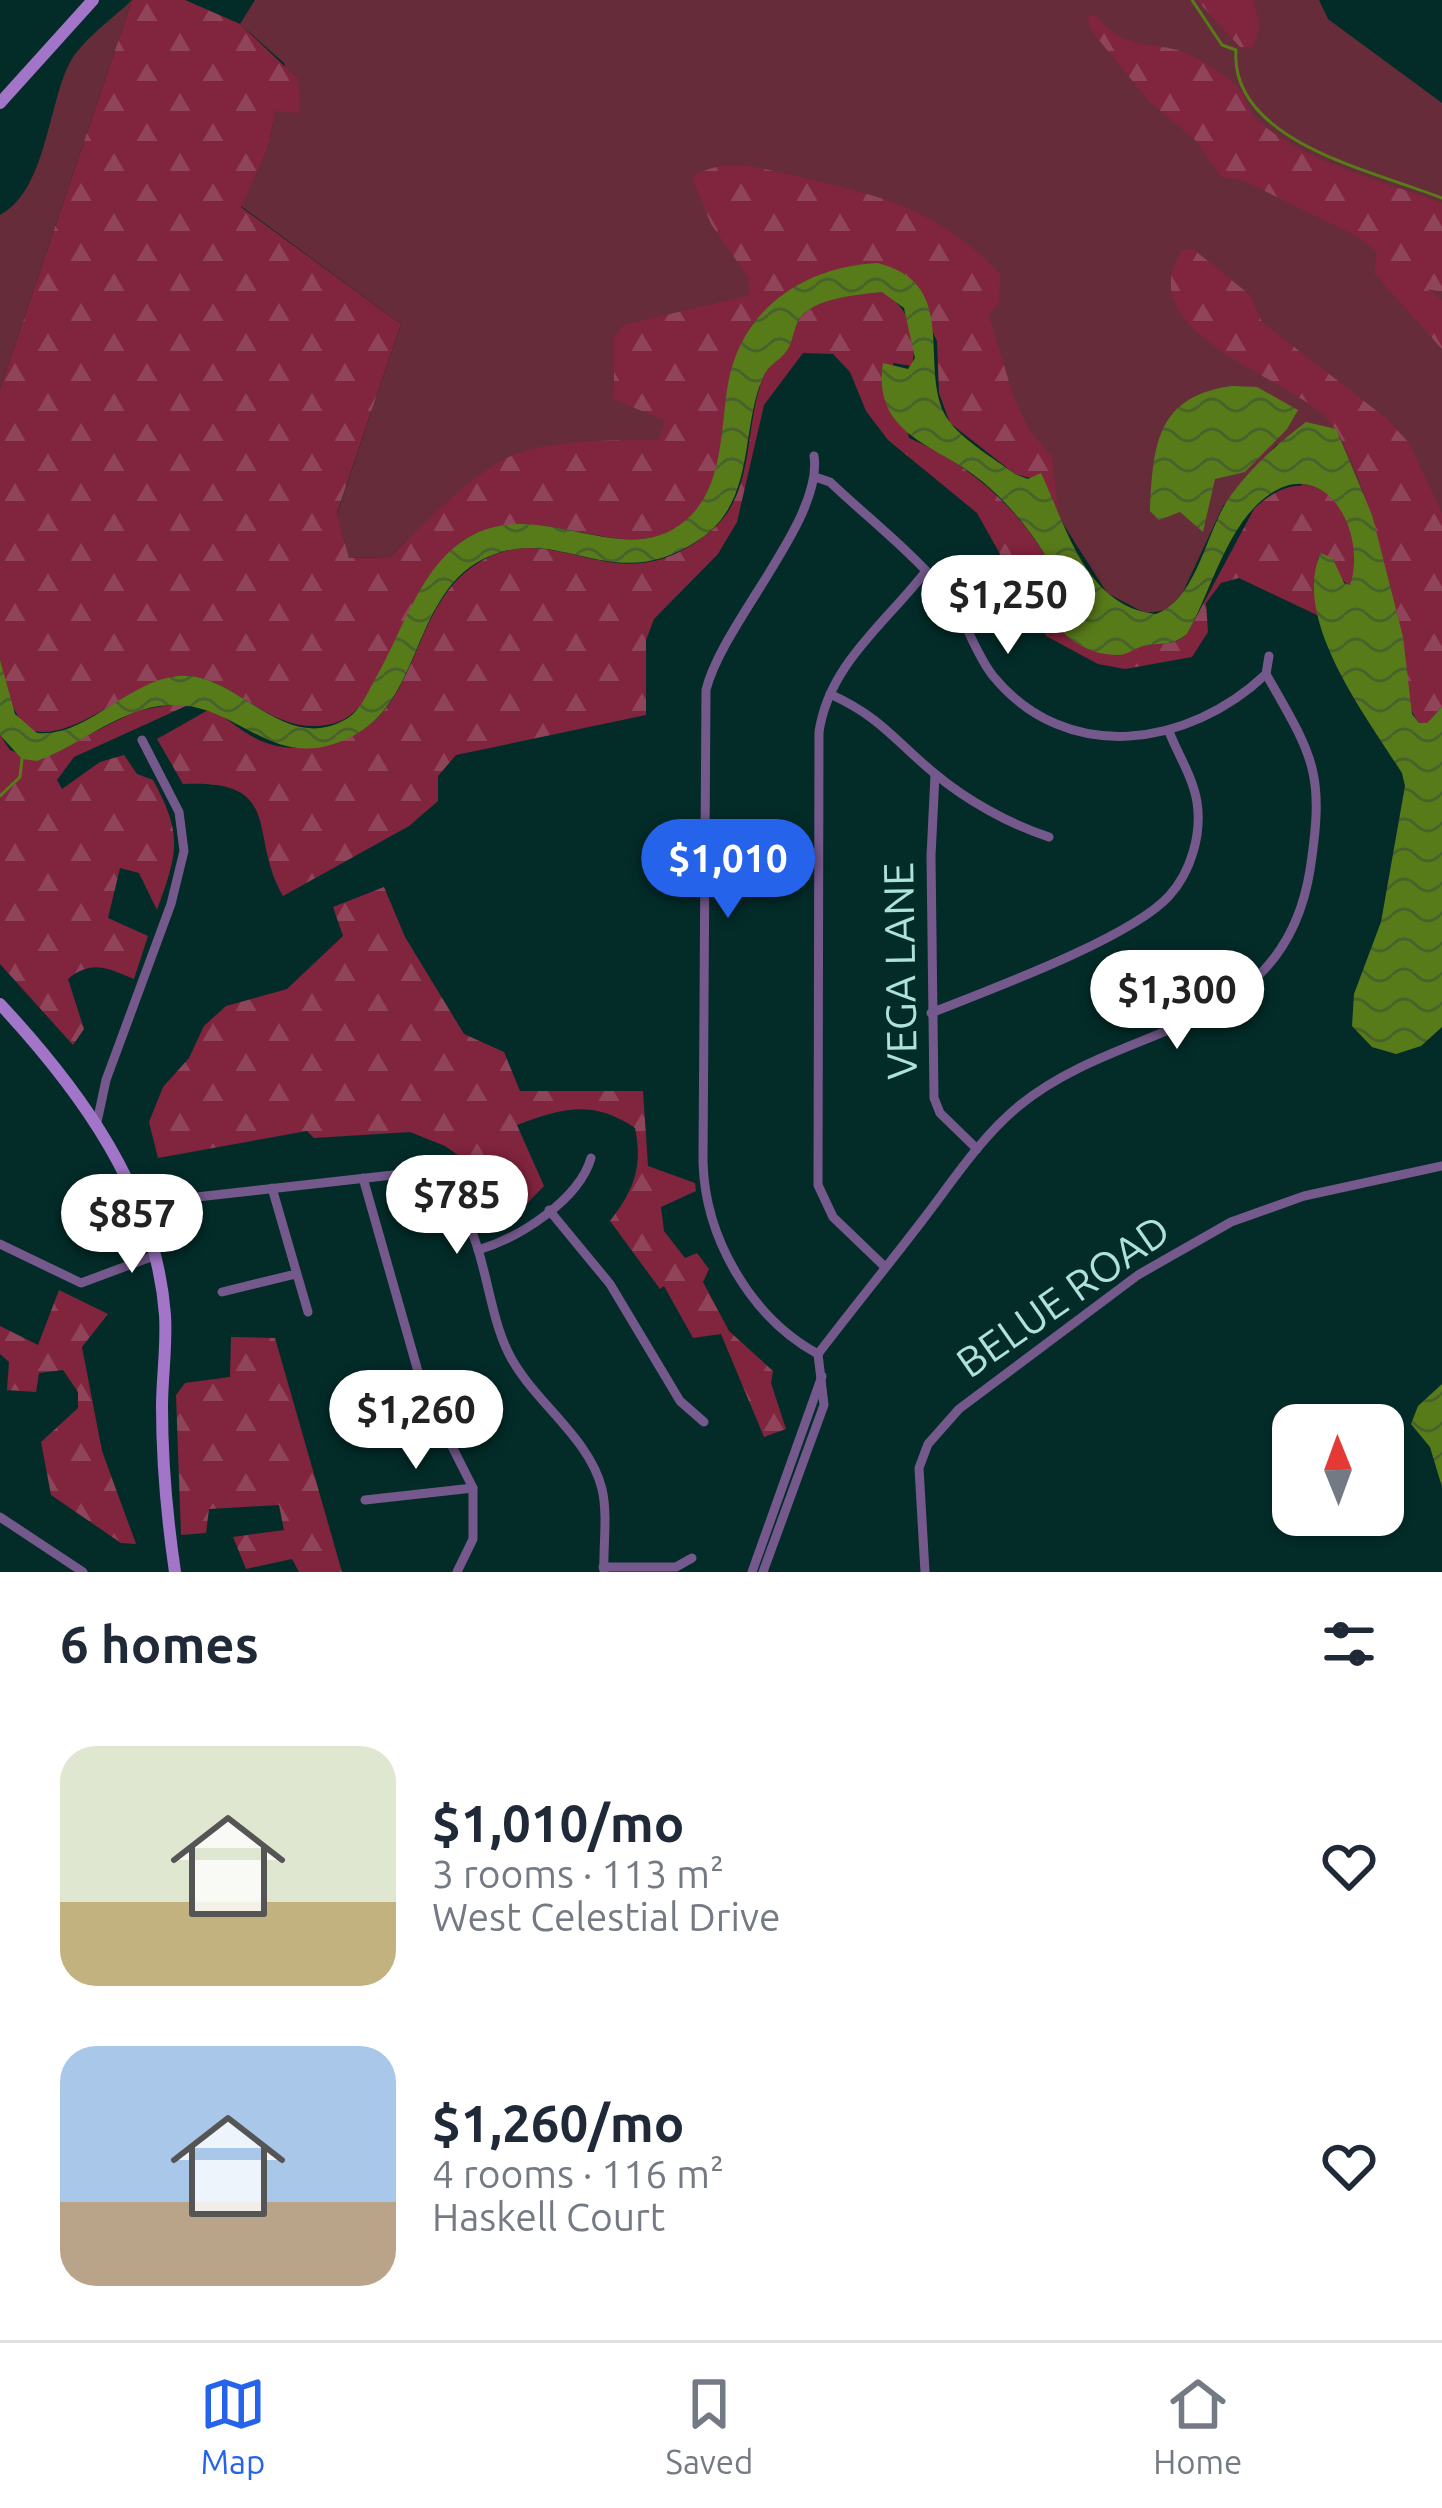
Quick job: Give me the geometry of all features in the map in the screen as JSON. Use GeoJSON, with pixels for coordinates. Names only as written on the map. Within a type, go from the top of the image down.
{"type":"FeatureCollection","features":[{"type":"Feature","properties":{"kind":"street"},"geometry":{"type":"LineString","coordinates":[[0,103],[93,0]]}},
{"type":"Feature","properties":{"kind":"street"},"geometry":{"type":"LineString","coordinates":[[763,1572],[824,1405],[818,1354],[784,1326],[729,1261],[707,1212],[703,1162],[706,690],[718,658],[783,552],[818,478],[814,456]]}},
{"type":"Feature","properties":{"kind":"street"},"geometry":{"type":"LineString","coordinates":[[818,478],[830,482],[926,571],[949,597],[992,674],[1039,717],[1097,736],[1170,734],[1228,705],[1266,674]]}},
{"type":"Feature","properties":{"kind":"street"},"geometry":{"type":"LineString","coordinates":[[884,1266],[832,1217],[818,1185],[819,732],[830,694],[856,651],[926,571]]}},
{"type":"Feature","properties":{"kind":"street"},"geometry":{"type":"LineString","coordinates":[[818,1354],[977,1149],[1036,1093],[1226,1003],[1258,978],[1287,942],[1306,892],[1320,794],[1309,748],[1266,674],[1269,656]]}},
{"type":"Feature","properties":{"kind":"street"},"geometry":{"type":"LineString","coordinates":[[830,694],[878,718],[935,775],[1013,823],[1049,837]]}},
{"type":"Feature","properties":{"kind":"street"},"geometry":{"type":"LineString","coordinates":[[931,1013],[1117,932],[1174,891],[1192,856],[1198,815],[1194,789],[1170,734]]}},
{"type":"Feature","properties":{"kind":"street"},"geometry":{"type":"LineString","coordinates":[[97,1122],[106,1080],[171,904],[184,851],[179,812],[142,740]]}},
{"type":"Feature","properties":{"kind":"street","name":"VEGA LANE"},"geometry":{"type":"LineString","coordinates":[[935,775],[931,1013],[936,1106],[977,1149]]}},
{"type":"Feature","properties":{"kind":"street"},"geometry":{"type":"LineString","coordinates":[[0,1004],[52,1059],[97,1122],[135,1204],[152,1256],[165,1314],[163,1466],[175,1572]]}},
{"type":"Feature","properties":{"kind":"street"},"geometry":{"type":"LineString","coordinates":[[478,1250],[515,1235],[549,1210],[586,1177],[591,1158]]}},
{"type":"Feature","properties":{"kind":"street","name":"BELUE ROAD"},"geometry":{"type":"LineString","coordinates":[[925,1572],[919,1468],[928,1444],[959,1409],[1138,1274],[1231,1222],[1304,1196],[1442,1166]]}},
{"type":"Feature","properties":{"kind":"street"},"geometry":{"type":"LineString","coordinates":[[135,1204],[364,1178],[410,1175],[436,1183],[463,1210],[508,1354],[598,1479],[603,1570],[676,1567],[692,1558]]}},
{"type":"Feature","properties":{"kind":"street"},"geometry":{"type":"LineString","coordinates":[[364,1178],[428,1398],[473,1488],[473,1539],[457,1572]]}},
{"type":"Feature","properties":{"kind":"street"},"geometry":{"type":"LineString","coordinates":[[272,1188],[308,1312]]}},
{"type":"Feature","properties":{"kind":"street"},"geometry":{"type":"LineString","coordinates":[[549,1210],[610,1284],[680,1401],[704,1422]]}},
{"type":"Feature","properties":{"kind":"street"},"geometry":{"type":"LineString","coordinates":[[0,1244],[81,1283],[152,1256]]}},
{"type":"Feature","properties":{"kind":"street"},"geometry":{"type":"LineString","coordinates":[[222,1292],[296,1274]]}},
{"type":"Feature","properties":{"kind":"street"},"geometry":{"type":"LineString","coordinates":[[752,1572],[822,1376]]}},
{"type":"Feature","properties":{"kind":"street"},"geometry":{"type":"LineString","coordinates":[[340,1410],[428,1398]]}},
{"type":"Feature","properties":{"kind":"street"},"geometry":{"type":"LineString","coordinates":[[364,1500],[473,1488]]}},
{"type":"Feature","properties":{"kind":"street"},"geometry":{"type":"LineString","coordinates":[[0,1517],[83,1572]]}},
{"type":"Feature","properties":{"kind":"shaded area"},"geometry":{"type":"Polygon","coordinates":[[[132,0],[0,389],[0,215],[29,184],[76,53],[132,0]]]}},
{"type":"Feature","properties":{"kind":"shaded area"},"geometry":{"type":"Polygon","coordinates":[[[255,0],[1319,0],[1328,19],[1442,103],[1442,707],[1436,710],[1277,444],[1223,506],[1182,594],[1168,610],[1145,613],[1107,593],[904,273],[725,413],[659,439],[559,446],[450,499],[390,557],[349,558],[337,514],[401,324],[241,206],[267,151],[276,110],[300,112],[284,63],[240,24],[255,0]]]}},
{"type":"Feature","properties":{"kind":"green space"},"geometry":{"type":"Polygon","coordinates":[[[132,0],[185,0],[240,24],[298,79],[300,113],[276,111],[267,151],[241,207],[401,324],[337,513],[349,558],[390,557],[472,481],[518,453],[579,442],[659,439],[665,421],[614,399],[614,336],[624,325],[750,295],[748,277],[711,224],[692,177],[728,165],[822,182],[904,207],[953,233],[1000,274],[999,301],[989,316],[1013,395],[1029,430],[1052,457],[1059,522],[1045,482],[1015,474],[950,423],[939,393],[937,341],[904,273],[753,322],[731,373],[710,488],[689,518],[667,533],[617,539],[508,525],[480,532],[454,548],[417,601],[372,690],[355,711],[335,723],[289,722],[213,682],[174,677],[59,730],[25,728],[8,699],[0,660],[0,389],[132,0]]]}},
{"type":"Feature","properties":{"kind":"green space"},"geometry":{"type":"Polygon","coordinates":[[[1197,0],[1253,0],[1260,25],[1253,47],[1240,47],[1197,0]]]}},
{"type":"Feature","properties":{"kind":"green space"},"geometry":{"type":"Polygon","coordinates":[[[1088,16],[1097,16],[1131,41],[1181,51],[1212,67],[1239,89],[1257,120],[1298,148],[1442,203],[1442,292],[1427,289],[1442,300],[1442,349],[1374,273],[1377,252],[1359,237],[1242,180],[1222,177],[1195,140],[1149,101],[1090,29],[1088,16]]]}},
{"type":"Feature","properties":{"kind":"green space"},"geometry":{"type":"Polygon","coordinates":[[[1193,249],[1250,295],[1262,322],[1386,418],[1409,443],[1442,513],[1442,707],[1427,723],[1419,723],[1409,703],[1399,619],[1352,460],[1333,426],[1316,409],[1225,353],[1197,332],[1177,308],[1171,281],[1182,250],[1193,249]]]}},
{"type":"Feature","properties":{"kind":"green space"},"geometry":{"type":"Polygon","coordinates":[[[882,292],[905,314],[914,344],[912,366],[893,363],[909,438],[976,478],[1015,514],[1058,579],[1051,586],[1030,569],[1060,622],[1084,644],[1118,651],[1170,643],[1187,634],[1254,509],[1277,492],[1298,486],[1317,489],[1334,499],[1346,516],[1355,561],[1350,586],[1340,578],[1333,559],[1318,558],[1319,616],[1239,578],[1221,583],[1206,603],[1208,632],[1192,657],[1125,669],[1098,664],[1046,636],[977,513],[888,440],[866,411],[850,372],[833,354],[803,353],[764,405],[737,522],[718,554],[654,619],[646,640],[646,715],[456,755],[438,776],[438,801],[409,826],[283,896],[250,801],[237,791],[215,785],[183,784],[157,739],[210,709],[277,746],[319,746],[354,735],[379,716],[398,691],[440,603],[459,578],[487,558],[514,549],[541,549],[621,563],[649,562],[680,552],[713,529],[737,495],[765,374],[789,347],[798,322],[824,302],[882,292]]]}},
{"type":"Feature","properties":{"kind":"green space"},"geometry":{"type":"Polygon","coordinates":[[[188,705],[74,757],[57,780],[62,789],[100,762],[124,755],[137,774],[153,780],[169,815],[174,844],[157,910],[139,873],[120,868],[108,918],[148,936],[134,979],[92,967],[68,979],[84,1029],[73,1045],[0,964],[0,735],[10,750],[37,761],[136,711],[188,705]]]}},
{"type":"Feature","properties":{"kind":"green space"},"geometry":{"type":"Polygon","coordinates":[[[384,887],[405,937],[464,1034],[504,1052],[520,1091],[643,1091],[648,1166],[695,1183],[696,1191],[661,1207],[664,1231],[685,1258],[697,1253],[709,1269],[703,1282],[729,1331],[773,1371],[771,1383],[786,1429],[764,1437],[721,1334],[693,1338],[664,1286],[660,1289],[610,1221],[631,1188],[637,1166],[635,1128],[620,1119],[577,1109],[517,1125],[544,1186],[514,1217],[498,1183],[445,1146],[410,1132],[314,1138],[307,1131],[158,1158],[149,1122],[163,1087],[189,1058],[204,1026],[226,1006],[287,989],[343,936],[333,907],[384,887]]]}},
{"type":"Feature","properties":{"kind":"green space"},"geometry":{"type":"Polygon","coordinates":[[[59,1290],[108,1314],[82,1347],[102,1451],[136,1544],[121,1543],[51,1495],[41,1442],[78,1408],[78,1392],[63,1370],[39,1373],[36,1392],[7,1390],[9,1362],[0,1354],[0,1326],[38,1345],[59,1290]]]}},
{"type":"Feature","properties":{"kind":"green space"},"geometry":{"type":"Polygon","coordinates":[[[231,1337],[275,1338],[342,1572],[299,1572],[292,1559],[246,1569],[233,1537],[284,1530],[279,1505],[209,1509],[206,1533],[181,1535],[176,1395],[185,1383],[230,1377],[231,1337]]]}},
{"type":"Feature","properties":{"kind":"water"},"geometry":{"type":"Polygon","coordinates":[[[877,263],[902,273],[919,287],[928,305],[938,393],[949,422],[1015,474],[1028,479],[1041,473],[1082,561],[1112,596],[1132,608],[1156,614],[1182,594],[1222,509],[1276,447],[1306,422],[1336,429],[1372,515],[1403,637],[1412,714],[1419,723],[1427,723],[1442,707],[1442,1027],[1421,1046],[1396,1054],[1372,1047],[1352,1026],[1354,994],[1381,922],[1405,786],[1402,773],[1338,668],[1316,608],[1314,579],[1321,553],[1333,559],[1344,583],[1350,585],[1353,543],[1337,505],[1307,484],[1287,486],[1266,497],[1230,542],[1187,634],[1120,655],[1085,648],[1060,630],[1034,591],[1027,577],[1030,568],[1051,586],[1058,579],[1015,514],[983,482],[912,436],[888,407],[882,388],[883,363],[908,369],[915,358],[904,308],[882,292],[824,302],[798,321],[789,347],[765,373],[757,394],[731,504],[700,539],[669,555],[641,562],[542,549],[490,556],[464,572],[445,593],[392,699],[374,721],[349,738],[322,747],[298,748],[217,714],[170,705],[134,712],[37,761],[22,759],[0,735],[0,660],[15,714],[37,733],[73,727],[141,688],[178,676],[221,686],[281,721],[302,727],[324,727],[348,718],[366,696],[430,574],[463,541],[510,524],[640,539],[664,534],[686,520],[714,475],[728,384],[746,334],[780,297],[801,283],[850,266],[877,263]]]}},
{"type":"Feature","properties":{"kind":"water"},"geometry":{"type":"Polygon","coordinates":[[[1232,386],[1257,387],[1298,410],[1287,429],[1245,472],[1215,479],[1203,532],[1180,512],[1159,520],[1150,511],[1157,445],[1164,427],[1188,400],[1232,386]]]}},
{"type":"Feature","properties":{"kind":"water"},"geometry":{"type":"Polygon","coordinates":[[[1442,1384],[1442,1487],[1430,1447],[1411,1424],[1418,1406],[1442,1384]]]}},
{"type":"Feature","properties":{"kind":"waterway"},"geometry":{"type":"LineString","coordinates":[[1192,0],[1222,45],[1236,50],[1240,82],[1256,108],[1281,130],[1346,164],[1442,198]]}},
{"type":"Feature","properties":{"kind":"waterway"},"geometry":{"type":"LineString","coordinates":[[0,796],[20,777],[22,759]]}}]}
